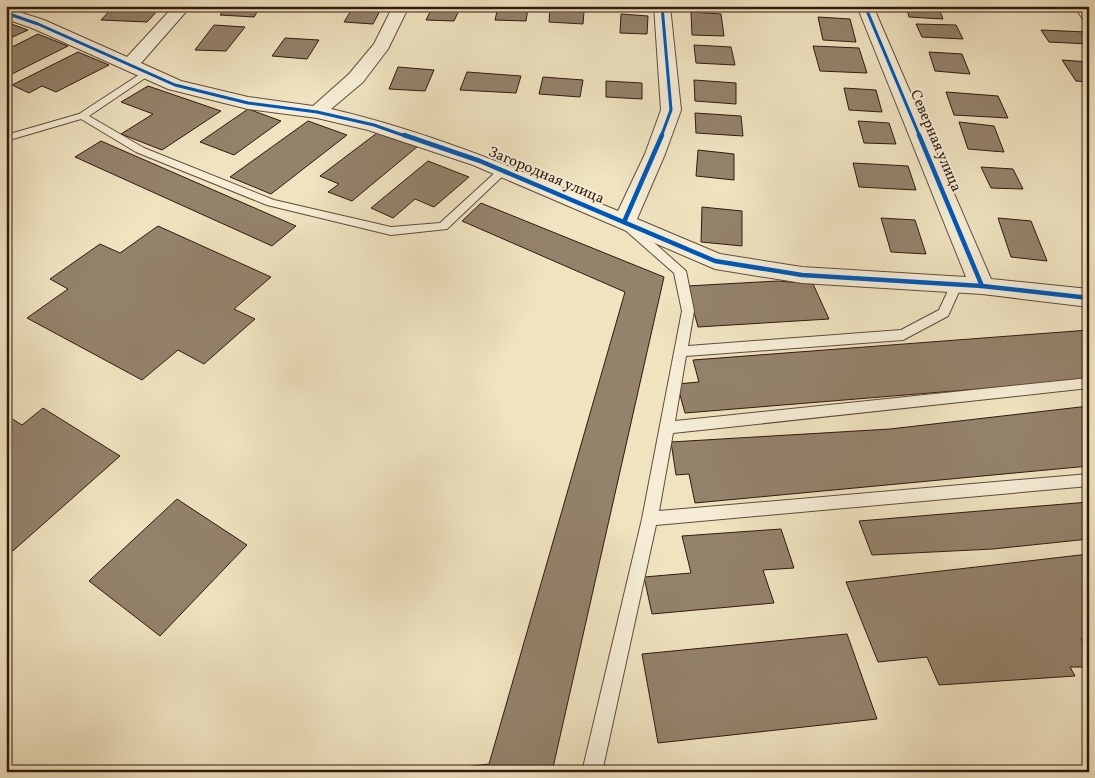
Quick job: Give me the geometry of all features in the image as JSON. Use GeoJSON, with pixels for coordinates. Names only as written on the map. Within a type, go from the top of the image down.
{"type":"FeatureCollection","features":[{"type":"Feature","properties":{"kind":"street"},"geometry":{"type":"LineString","coordinates":[[139,68],[183,6]]}},
{"type":"Feature","properties":{"kind":"street"},"geometry":{"type":"LineString","coordinates":[[317,112],[356,78],[382,45],[402,6]]}},
{"type":"Feature","properties":{"kind":"street"},"geometry":{"type":"LineString","coordinates":[[624,222],[655,154],[671,110],[662,6]]}},
{"type":"Feature","properties":{"kind":"street","name":"Северная улица"},"geometry":{"type":"LineString","coordinates":[[865,6],[982,286]]}},
{"type":"Feature","properties":{"kind":"street"},"geometry":{"type":"LineString","coordinates":[[1082,6],[1089,15]]}},
{"type":"Feature","properties":{"kind":"street","name":"Загородная улица"},"geometry":{"type":"LineString","coordinates":[[6,13],[38,24],[176,85],[248,103],[317,112],[374,125],[503,171],[715,261],[802,275],[982,286],[1089,298]]}},
{"type":"Feature","properties":{"kind":"lane"},"geometry":{"type":"LineString","coordinates":[[6,138],[82,116],[139,68]]}},
{"type":"Feature","properties":{"kind":"lane"},"geometry":{"type":"LineString","coordinates":[[82,116],[140,150],[271,203],[392,231],[443,226],[503,171]]}},
{"type":"Feature","properties":{"kind":"lane"},"geometry":{"type":"LineString","coordinates":[[592,772],[650,519],[688,311],[680,271],[624,222]]}},
{"type":"Feature","properties":{"kind":"lane"},"geometry":{"type":"LineString","coordinates":[[681,351],[903,335],[944,313],[956,285]]}},
{"type":"Feature","properties":{"kind":"lane"},"geometry":{"type":"LineString","coordinates":[[667,428],[1089,383]]}},
{"type":"Feature","properties":{"kind":"lane"},"geometry":{"type":"LineString","coordinates":[[650,519],[1089,480]]}},
{"type":"Feature","properties":{"kind":"building"},"geometry":{"type":"Polygon","coordinates":[[[114,6],[160,8],[147,22],[101,20],[114,6]]]}},
{"type":"Feature","properties":{"kind":"building"},"geometry":{"type":"Polygon","coordinates":[[[227,6],[261,6],[254,17],[220,15],[227,6]]]}},
{"type":"Feature","properties":{"kind":"building"},"geometry":{"type":"Polygon","coordinates":[[[354,6],[382,7],[373,24],[344,22],[354,6]]]}},
{"type":"Feature","properties":{"kind":"building"},"geometry":{"type":"Polygon","coordinates":[[[433,6],[461,6],[454,21],[426,20],[433,6]]]}},
{"type":"Feature","properties":{"kind":"building"},"geometry":{"type":"Polygon","coordinates":[[[815,6],[842,6],[844,11],[817,10],[815,6]]]}},
{"type":"Feature","properties":{"kind":"building"},"geometry":{"type":"Polygon","coordinates":[[[906,6],[938,6],[943,19],[909,17],[906,6]]]}},
{"type":"Feature","properties":{"kind":"building"},"geometry":{"type":"Polygon","coordinates":[[[498,7],[528,8],[526,21],[495,20],[498,7]]]}},
{"type":"Feature","properties":{"kind":"building"},"geometry":{"type":"Polygon","coordinates":[[[550,10],[584,12],[583,24],[549,22],[550,10]]]}},
{"type":"Feature","properties":{"kind":"building"},"geometry":{"type":"Polygon","coordinates":[[[691,12],[721,14],[724,36],[692,35],[691,12]]]}},
{"type":"Feature","properties":{"kind":"building"},"geometry":{"type":"Polygon","coordinates":[[[621,14],[648,16],[647,34],[620,33],[621,14]]]}},
{"type":"Feature","properties":{"kind":"building"},"geometry":{"type":"Polygon","coordinates":[[[818,17],[850,19],[856,42],[823,40],[818,17]]]}},
{"type":"Feature","properties":{"kind":"building"},"geometry":{"type":"Polygon","coordinates":[[[6,22],[28,30],[6,40],[6,22]]]}},
{"type":"Feature","properties":{"kind":"building"},"geometry":{"type":"Polygon","coordinates":[[[916,24],[956,25],[963,39],[922,37],[916,24]]]}},
{"type":"Feature","properties":{"kind":"building"},"geometry":{"type":"Polygon","coordinates":[[[214,25],[245,27],[226,51],[195,50],[214,25]]]}},
{"type":"Feature","properties":{"kind":"building"},"geometry":{"type":"Polygon","coordinates":[[[1041,30],[1086,32],[1089,44],[1049,42],[1041,30]]]}},
{"type":"Feature","properties":{"kind":"building"},"geometry":{"type":"Polygon","coordinates":[[[38,34],[68,46],[6,77],[6,50],[38,34]]]}},
{"type":"Feature","properties":{"kind":"building"},"geometry":{"type":"Polygon","coordinates":[[[285,38],[319,40],[307,59],[272,56],[285,38]]]}},
{"type":"Feature","properties":{"kind":"building"},"geometry":{"type":"Polygon","coordinates":[[[694,45],[731,47],[735,65],[696,63],[694,45]]]}},
{"type":"Feature","properties":{"kind":"building"},"geometry":{"type":"Polygon","coordinates":[[[813,46],[859,48],[867,73],[820,71],[813,46]]]}},
{"type":"Feature","properties":{"kind":"building"},"geometry":{"type":"Polygon","coordinates":[[[78,52],[109,65],[56,92],[42,86],[29,93],[12,85],[78,52]]]}},
{"type":"Feature","properties":{"kind":"building"},"geometry":{"type":"Polygon","coordinates":[[[929,52],[962,54],[970,74],[935,71],[929,52]]]}},
{"type":"Feature","properties":{"kind":"building"},"geometry":{"type":"Polygon","coordinates":[[[1062,60],[1089,62],[1089,82],[1076,81],[1062,60]]]}},
{"type":"Feature","properties":{"kind":"building"},"geometry":{"type":"Polygon","coordinates":[[[398,67],[434,70],[425,91],[389,89],[398,67]]]}},
{"type":"Feature","properties":{"kind":"building"},"geometry":{"type":"Polygon","coordinates":[[[467,72],[521,76],[516,93],[460,90],[467,72]]]}},
{"type":"Feature","properties":{"kind":"building"},"geometry":{"type":"Polygon","coordinates":[[[543,77],[583,80],[580,97],[539,94],[543,77]]]}},
{"type":"Feature","properties":{"kind":"building"},"geometry":{"type":"Polygon","coordinates":[[[694,80],[736,83],[736,104],[695,101],[694,80]]]}},
{"type":"Feature","properties":{"kind":"building"},"geometry":{"type":"Polygon","coordinates":[[[606,81],[642,83],[642,99],[606,97],[606,81]]]}},
{"type":"Feature","properties":{"kind":"building"},"geometry":{"type":"Polygon","coordinates":[[[148,86],[221,111],[162,150],[121,134],[153,114],[121,102],[148,86]]]}},
{"type":"Feature","properties":{"kind":"building"},"geometry":{"type":"Polygon","coordinates":[[[844,88],[876,90],[882,112],[849,110],[844,88]]]}},
{"type":"Feature","properties":{"kind":"building"},"geometry":{"type":"Polygon","coordinates":[[[946,92],[998,96],[1008,118],[954,115],[946,92]]]}},
{"type":"Feature","properties":{"kind":"building"},"geometry":{"type":"Polygon","coordinates":[[[248,109],[281,121],[234,155],[200,142],[248,109]]]}},
{"type":"Feature","properties":{"kind":"building"},"geometry":{"type":"Polygon","coordinates":[[[695,113],[741,116],[743,136],[696,133],[695,113]]]}},
{"type":"Feature","properties":{"kind":"building"},"geometry":{"type":"Polygon","coordinates":[[[308,121],[347,135],[271,194],[230,177],[308,121]]]}},
{"type":"Feature","properties":{"kind":"building"},"geometry":{"type":"Polygon","coordinates":[[[858,121],[889,123],[896,144],[864,143],[858,121]]]}},
{"type":"Feature","properties":{"kind":"building"},"geometry":{"type":"Polygon","coordinates":[[[959,122],[994,126],[1004,152],[968,149],[959,122]]]}},
{"type":"Feature","properties":{"kind":"building"},"geometry":{"type":"Polygon","coordinates":[[[377,133],[417,147],[352,201],[328,192],[339,184],[320,176],[377,133]]]}},
{"type":"Feature","properties":{"kind":"building"},"geometry":{"type":"Polygon","coordinates":[[[101,141],[296,226],[272,246],[75,157],[101,141]]]}},
{"type":"Feature","properties":{"kind":"building"},"geometry":{"type":"Polygon","coordinates":[[[698,150],[734,154],[734,180],[696,176],[698,150]]]}},
{"type":"Feature","properties":{"kind":"building"},"geometry":{"type":"Polygon","coordinates":[[[428,161],[469,177],[434,207],[415,199],[393,218],[371,208],[428,161]]]}},
{"type":"Feature","properties":{"kind":"building"},"geometry":{"type":"Polygon","coordinates":[[[853,163],[908,166],[916,190],[859,187],[853,163]]]}},
{"type":"Feature","properties":{"kind":"building"},"geometry":{"type":"Polygon","coordinates":[[[981,167],[1013,169],[1023,189],[991,188],[981,167]]]}},
{"type":"Feature","properties":{"kind":"building"},"geometry":{"type":"Polygon","coordinates":[[[481,203],[664,277],[552,772],[423,772],[489,764],[625,292],[462,221],[481,203]]]}},
{"type":"Feature","properties":{"kind":"building"},"geometry":{"type":"Polygon","coordinates":[[[702,207],[742,211],[742,246],[701,242],[702,207]]]}},
{"type":"Feature","properties":{"kind":"building"},"geometry":{"type":"Polygon","coordinates":[[[881,218],[915,220],[926,254],[891,252],[881,218]]]}},
{"type":"Feature","properties":{"kind":"building"},"geometry":{"type":"Polygon","coordinates":[[[998,218],[1031,221],[1047,261],[1011,257],[998,218]]]}},
{"type":"Feature","properties":{"kind":"building"},"geometry":{"type":"Polygon","coordinates":[[[158,226],[271,277],[234,309],[255,319],[204,364],[178,350],[142,380],[27,318],[68,289],[50,279],[100,244],[120,253],[158,226]]]}},
{"type":"Feature","properties":{"kind":"building"},"geometry":{"type":"Polygon","coordinates":[[[778,281],[813,284],[829,319],[698,327],[687,286],[778,281]]]}},
{"type":"Feature","properties":{"kind":"building"},"geometry":{"type":"Polygon","coordinates":[[[1089,330],[1089,380],[685,413],[677,384],[699,382],[693,360],[1089,330]]]}},
{"type":"Feature","properties":{"kind":"building"},"geometry":{"type":"Polygon","coordinates":[[[1089,406],[1089,466],[695,503],[689,474],[676,475],[671,442],[890,429],[1089,406]]]}},
{"type":"Feature","properties":{"kind":"building"},"geometry":{"type":"Polygon","coordinates":[[[43,408],[120,456],[6,557],[6,415],[22,425],[43,408]]]}},
{"type":"Feature","properties":{"kind":"building"},"geometry":{"type":"Polygon","coordinates":[[[177,499],[247,545],[160,636],[89,581],[177,499]]]}},
{"type":"Feature","properties":{"kind":"building"},"geometry":{"type":"Polygon","coordinates":[[[1089,502],[1089,539],[993,549],[872,555],[859,521],[1089,502]]]}},
{"type":"Feature","properties":{"kind":"building"},"geometry":{"type":"Polygon","coordinates":[[[781,529],[794,568],[763,570],[774,603],[652,614],[644,577],[691,573],[682,536],[781,529]]]}},
{"type":"Feature","properties":{"kind":"building"},"geometry":{"type":"Polygon","coordinates":[[[1089,554],[1089,638],[1081,639],[1089,652],[1089,667],[1070,667],[1075,676],[939,685],[927,657],[878,662],[846,582],[1089,554]]]}},
{"type":"Feature","properties":{"kind":"building"},"geometry":{"type":"Polygon","coordinates":[[[847,634],[877,719],[658,743],[642,654],[847,634]]]}},
{"type":"Feature","properties":{"kind":"building"},"geometry":{"type":"Polygon","coordinates":[[[794,767],[795,772],[754,772],[794,767]]]}},
{"type":"Feature","properties":{"kind":"cycle path"},"geometry":{"type":"LineString","coordinates":[[624,222],[655,154],[671,110],[662,6]]}},
{"type":"Feature","properties":{"kind":"cycle path"},"geometry":{"type":"LineString","coordinates":[[865,6],[982,286]]}},
{"type":"Feature","properties":{"kind":"cycle path"},"geometry":{"type":"LineString","coordinates":[[6,13],[38,24],[175,85],[248,103],[317,112],[374,125],[480,161],[715,261],[802,275],[982,286],[1089,298]]}}]}
